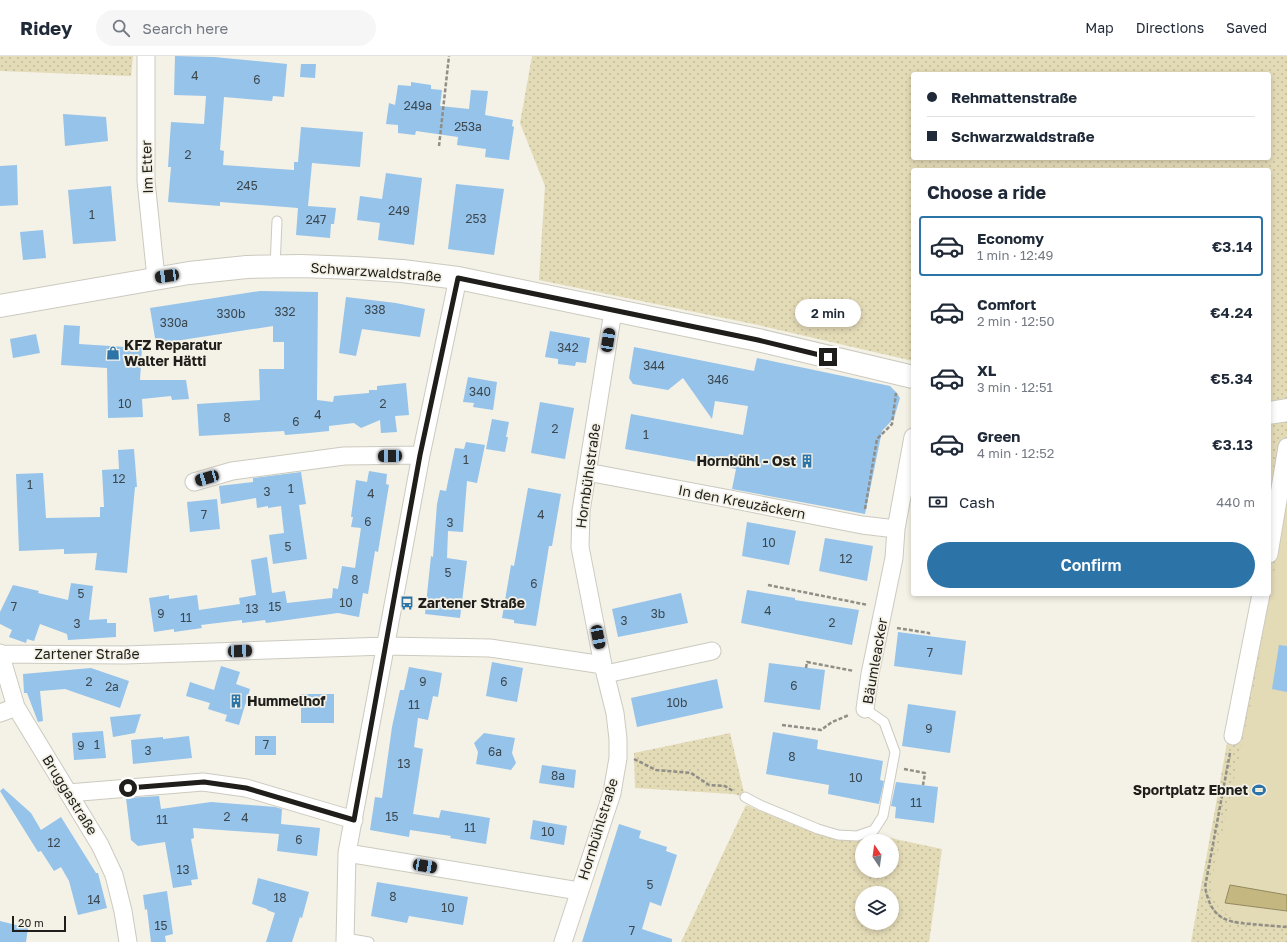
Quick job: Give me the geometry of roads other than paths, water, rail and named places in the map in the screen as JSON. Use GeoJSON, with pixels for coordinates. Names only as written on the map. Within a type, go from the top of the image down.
{"type":"FeatureCollection","features":[{"type":"Feature","properties":{"kind":"main road","name":"Schwarzwaldstraße"},"geometry":{"type":"LineString","coordinates":[[0,306],[156,278],[247,267],[355,268],[402,271],[458,278],[758,340],[906,375]]}},
{"type":"Feature","properties":{"kind":"main road"},"geometry":{"type":"LineString","coordinates":[[1271,413],[1287,410]]}},
{"type":"Feature","properties":{"kind":"street","name":"Im Etter"},"geometry":{"type":"LineString","coordinates":[[146,56],[146,181],[156,278]]}},
{"type":"Feature","properties":{"kind":"street"},"geometry":{"type":"LineString","coordinates":[[345,940],[347,853],[420,455],[458,278]]}},
{"type":"Feature","properties":{"kind":"street","name":"Hornbühlstraße"},"geometry":{"type":"LineString","coordinates":[[563,942],[612,793],[618,758],[618,739],[615,714],[580,547],[581,511],[613,311]]}},
{"type":"Feature","properties":{"kind":"street"},"geometry":{"type":"LineString","coordinates":[[1271,542],[1287,447]]}},
{"type":"Feature","properties":{"kind":"street","name":"Bäumleacker"},"geometry":{"type":"LineString","coordinates":[[865,709],[870,674],[894,558],[896,529],[911,448]]}},
{"type":"Feature","properties":{"kind":"street"},"geometry":{"type":"LineString","coordinates":[[194,482],[232,471],[344,456],[420,455]]}},
{"type":"Feature","properties":{"kind":"street","name":"In den Kreuzäckern"},"geometry":{"type":"LineString","coordinates":[[587,472],[862,525],[896,529]]}},
{"type":"Feature","properties":{"kind":"street"},"geometry":{"type":"LineString","coordinates":[[1233,736],[1261,596]]}},
{"type":"Feature","properties":{"kind":"street","name":"Zartener Straße"},"geometry":{"type":"LineString","coordinates":[[0,654],[126,655],[386,646],[490,648],[605,669],[712,651]]}},
{"type":"Feature","properties":{"kind":"street","name":"Bruggastraße"},"geometry":{"type":"LineString","coordinates":[[0,654],[16,707],[100,845],[114,875],[123,911],[128,942]]}},
{"type":"Feature","properties":{"kind":"street"},"geometry":{"type":"LineString","coordinates":[[0,713],[16,707]]}},
{"type":"Feature","properties":{"kind":"street"},"geometry":{"type":"LineString","coordinates":[[68,793],[204,782],[246,788],[354,820]]}},
{"type":"Feature","properties":{"kind":"street"},"geometry":{"type":"LineString","coordinates":[[347,853],[579,891]]}},
{"type":"Feature","properties":{"kind":"lane"},"geometry":{"type":"LineString","coordinates":[[275,267],[277,221]]}},
{"type":"Feature","properties":{"kind":"lane","name":"Bäumleacker"},"geometry":{"type":"LineString","coordinates":[[745,797],[760,806],[818,829],[838,835],[857,836],[874,830],[883,816],[895,752],[884,722],[865,709]]}},
{"type":"Feature","properties":{"kind":"lane"},"geometry":{"type":"LineString","coordinates":[[345,940],[369,942]]}},
{"type":"Feature","properties":{"kind":"place","name":"KFZ Reparatur Walter Hätti"},"geometry":{"type":"Point","coordinates":[113,353]}},
{"type":"Feature","properties":{"kind":"place","name":"Hornbühl - Ost"},"geometry":{"type":"Point","coordinates":[807,461]}},
{"type":"Feature","properties":{"kind":"place","name":"Zartener Straße"},"geometry":{"type":"Point","coordinates":[407,603]}},
{"type":"Feature","properties":{"kind":"place","name":"Hummelhof"},"geometry":{"type":"Point","coordinates":[236,701]}},
{"type":"Feature","properties":{"kind":"place","name":"Sportplatz Ebnet"},"geometry":{"type":"Point","coordinates":[1259,790]}}]}
